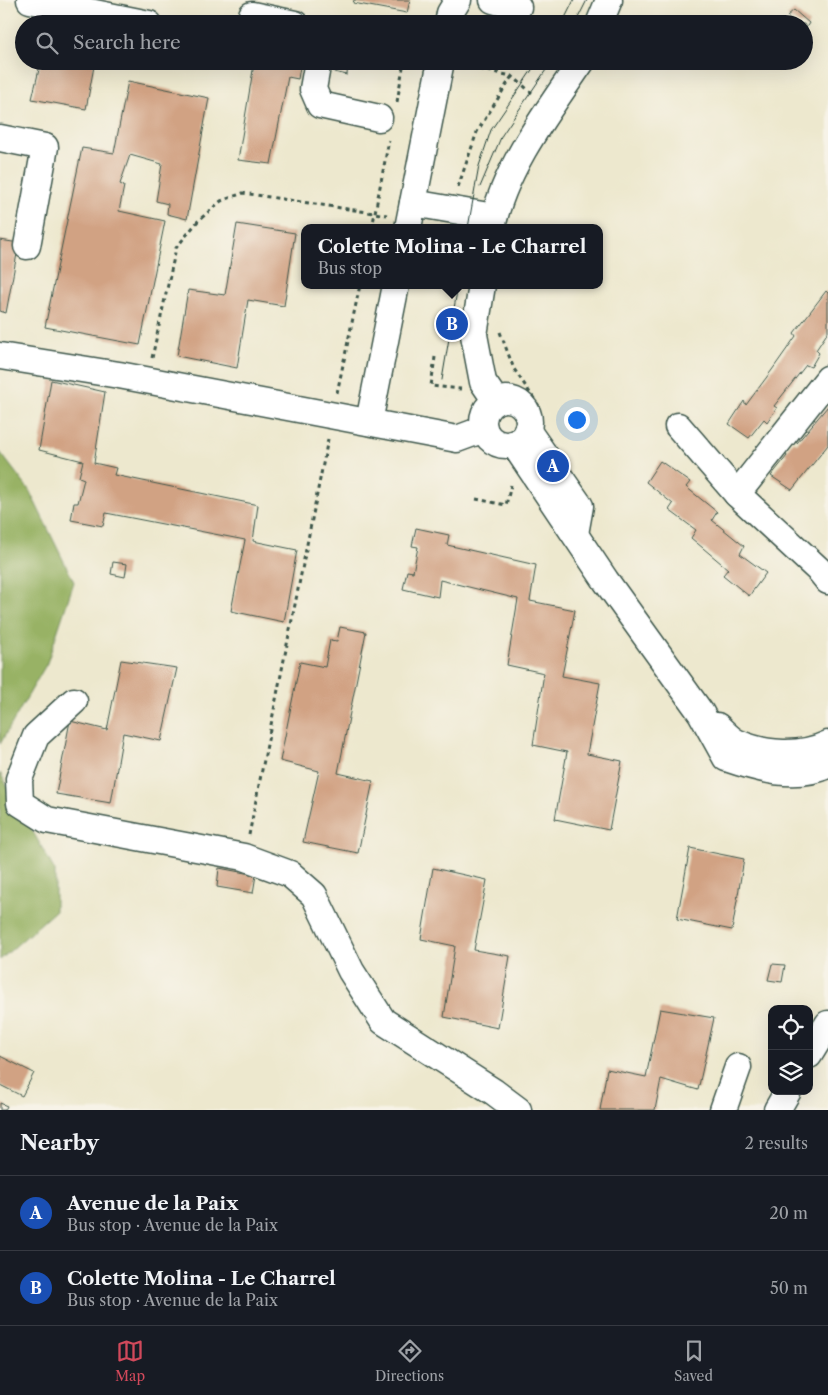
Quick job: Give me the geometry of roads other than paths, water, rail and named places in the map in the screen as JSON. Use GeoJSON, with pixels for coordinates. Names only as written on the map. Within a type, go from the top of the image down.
{"type":"FeatureCollection","features":[{"type":"Feature","properties":{"kind":"street"},"geometry":{"type":"LineString","coordinates":[[30,0],[104,15]]}},
{"type":"Feature","properties":{"kind":"street"},"geometry":{"type":"LineString","coordinates":[[450,15],[458,0]]}},
{"type":"Feature","properties":{"kind":"street"},"geometry":{"type":"LineString","coordinates":[[493,0],[518,7]]}},
{"type":"Feature","properties":{"kind":"street"},"geometry":{"type":"LineString","coordinates":[[603,15],[609,0]]}},
{"type":"Feature","properties":{"kind":"street"},"geometry":{"type":"LineString","coordinates":[[316,70],[312,89],[320,105],[388,121]]}},
{"type":"Feature","properties":{"kind":"street"},"geometry":{"type":"LineString","coordinates":[[439,70],[410,217],[453,210],[493,222],[517,162],[576,70]]}},
{"type":"Feature","properties":{"kind":"street"},"geometry":{"type":"LineString","coordinates":[[0,138],[45,148],[27,246]]}},
{"type":"Feature","properties":{"kind":"street"},"geometry":{"type":"LineString","coordinates":[[369,422],[395,289]]}},
{"type":"Feature","properties":{"kind":"street"},"geometry":{"type":"LineString","coordinates":[[481,289],[474,335],[483,382],[496,401]]}},
{"type":"Feature","properties":{"kind":"street"},"geometry":{"type":"LineString","coordinates":[[0,356],[147,381],[457,439],[484,429]]}},
{"type":"Feature","properties":{"kind":"street"},"geometry":{"type":"LineString","coordinates":[[737,494],[828,379]]}},
{"type":"Feature","properties":{"kind":"street"},"geometry":{"type":"LineString","coordinates":[[527,437],[496,443],[490,439],[484,429],[484,416],[490,405],[496,401],[510,399],[522,406],[529,418],[527,437],[580,506],[575,534],[701,713],[726,758],[761,770],[794,772],[828,765]]}},
{"type":"Feature","properties":{"kind":"street"},"geometry":{"type":"LineString","coordinates":[[678,426],[737,494],[820,571],[828,581]]}},
{"type":"Feature","properties":{"kind":"street"},"geometry":{"type":"LineString","coordinates":[[784,537],[828,562]]}},
{"type":"Feature","properties":{"kind":"street"},"geometry":{"type":"LineString","coordinates":[[74,701],[36,736],[19,779],[20,804],[47,820],[244,857],[290,874],[314,895],[351,971],[384,1021],[494,1092],[518,1110]]}},
{"type":"Feature","properties":{"kind":"street"},"geometry":{"type":"LineString","coordinates":[[701,713],[736,742],[764,751],[793,753],[819,748],[828,744]]}},
{"type":"Feature","properties":{"kind":"street"},"geometry":{"type":"LineString","coordinates":[[812,1050],[828,1024]]}},
{"type":"Feature","properties":{"kind":"street"},"geometry":{"type":"LineString","coordinates":[[723,1110],[738,1067]]}},
{"type":"Feature","properties":{"kind":"street"},"geometry":{"type":"LineString","coordinates":[[777,1110],[786,1095]]}},
{"type":"Feature","properties":{"kind":"tram line"},"geometry":{"type":"LineString","coordinates":[[566,15],[574,0]]}},
{"type":"Feature","properties":{"kind":"tram line"},"geometry":{"type":"LineString","coordinates":[[580,15],[587,0]]}},
{"type":"Feature","properties":{"kind":"tram line"},"geometry":{"type":"LineString","coordinates":[[469,224],[479,166],[491,130],[532,70]]}},
{"type":"Feature","properties":{"kind":"tram line"},"geometry":{"type":"LineString","coordinates":[[480,187],[502,135],[546,70]]}},
{"type":"Feature","properties":{"kind":"tram line"},"geometry":{"type":"LineString","coordinates":[[442,380],[457,289]]}},
{"type":"Feature","properties":{"kind":"place","name":"Colette Molina - Le Charrel"},"geometry":{"type":"Point","coordinates":[452,324]}},
{"type":"Feature","properties":{"kind":"place","name":"Avenue de la Paix"},"geometry":{"type":"Point","coordinates":[553,466]}}]}
